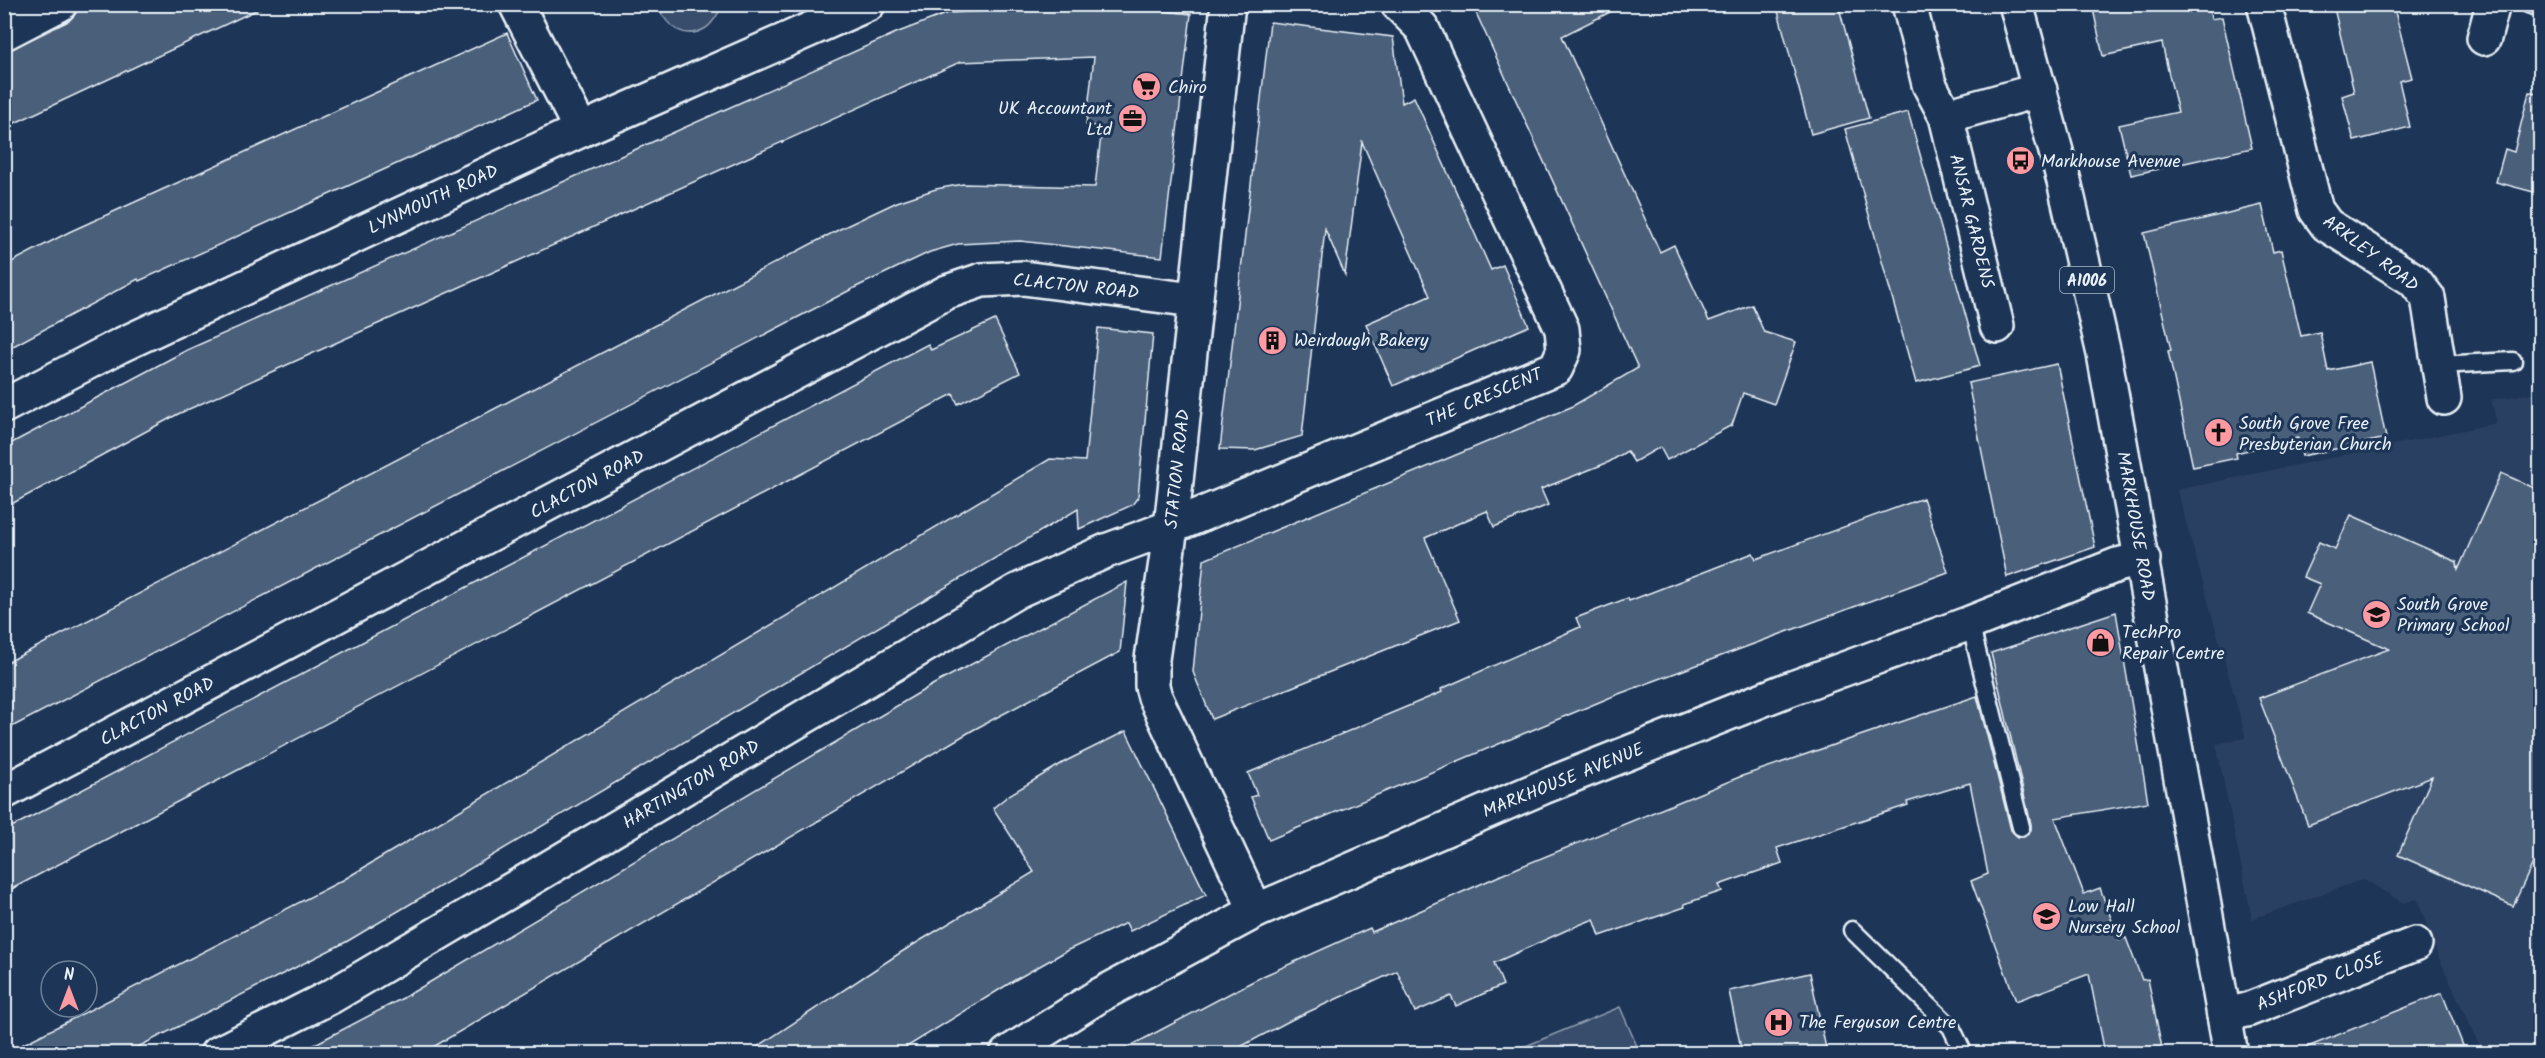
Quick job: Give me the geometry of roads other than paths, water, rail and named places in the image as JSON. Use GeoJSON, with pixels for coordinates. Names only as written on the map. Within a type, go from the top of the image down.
{"type":"FeatureCollection","features":[{"type":"Feature","properties":{"kind":"street"},"geometry":{"type":"LineString","coordinates":[[4,33],[60,4]]}},
{"type":"Feature","properties":{"kind":"street"},"geometry":{"type":"LineString","coordinates":[[516,4],[581,130]]}},
{"type":"Feature","properties":{"kind":"street","name":"LYNMOUTH ROAD"},"geometry":{"type":"LineString","coordinates":[[4,406],[119,346],[581,130],[868,4]]}},
{"type":"Feature","properties":{"kind":"street","name":"STATION ROAD"},"geometry":{"type":"LineString","coordinates":[[1228,4],[1171,527],[1152,659],[1152,686],[1155,697],[1256,911]]}},
{"type":"Feature","properties":{"kind":"street","name":"THE CRESCENT"},"geometry":{"type":"LineString","coordinates":[[1171,527],[1556,368],[1564,350],[1562,329],[1422,28],[1398,4]]}},
{"type":"Feature","properties":{"kind":"street","name":"ANSAR GARDENS"},"geometry":{"type":"LineString","coordinates":[[1909,4],[1929,84],[1946,116],[1997,326]]}},
{"type":"Feature","properties":{"kind":"street","name":"MARKHOUSE ROAD"},"geometry":{"type":"LineString","coordinates":[[2016,4],[2093,302],[2143,560],[2231,1053]]}},
{"type":"Feature","properties":{"kind":"street","name":"ARKLEY ROAD"},"geometry":{"type":"LineString","coordinates":[[2264,4],[2316,210],[2327,225],[2414,280],[2428,298],[2444,398]]}},
{"type":"Feature","properties":{"kind":"street"},"geometry":{"type":"LineString","coordinates":[[2484,38],[2493,4]]}},
{"type":"Feature","properties":{"kind":"street"},"geometry":{"type":"LineString","coordinates":[[1946,116],[2040,90]]}},
{"type":"Feature","properties":{"kind":"street","name":"CLACTON ROAD"},"geometry":{"type":"LineString","coordinates":[[4,792],[947,292],[982,280],[1023,278],[1194,300]]}},
{"type":"Feature","properties":{"kind":"street","name":"HARTINGTON ROAD"},"geometry":{"type":"LineString","coordinates":[[217,1053],[332,996],[1017,591],[1106,551],[1171,527]]}},
{"type":"Feature","properties":{"kind":"street","name":"MARKHOUSE AVENUE"},"geometry":{"type":"LineString","coordinates":[[1007,1053],[1100,994],[1256,911],[1543,787],[1784,691],[1970,623],[2117,565],[2143,560]]}},
{"type":"Feature","properties":{"kind":"street","name":"ASHFORD CLOSE"},"geometry":{"type":"LineString","coordinates":[[2224,1015],[2247,1010],[2415,944]]}},
{"type":"Feature","properties":{"kind":"lane"},"geometry":{"type":"LineString","coordinates":[[2528,4],[2541,8]]}},
{"type":"Feature","properties":{"kind":"lane"},"geometry":{"type":"LineString","coordinates":[[2439,365],[2513,361]]}},
{"type":"Feature","properties":{"kind":"lane"},"geometry":{"type":"LineString","coordinates":[[1970,623],[2021,827]]}},
{"type":"Feature","properties":{"kind":"lane"},"geometry":{"type":"LineString","coordinates":[[1852,930],[1951,1027],[1964,1053]]}},
{"type":"Feature","properties":{"kind":"place","name":"Chiro"},"geometry":{"type":"Point","coordinates":[1147,87]}},
{"type":"Feature","properties":{"kind":"place","name":"UK Accountant Ltd"},"geometry":{"type":"Point","coordinates":[1133,118]}},
{"type":"Feature","properties":{"kind":"place","name":"Markhouse Avenue"},"geometry":{"type":"Point","coordinates":[2020,161]}},
{"type":"Feature","properties":{"kind":"place","name":"Weirdough Bakery"},"geometry":{"type":"Point","coordinates":[1273,340]}},
{"type":"Feature","properties":{"kind":"place","name":"South Grove Free Presbyterian Church"},"geometry":{"type":"Point","coordinates":[2218,433]}},
{"type":"Feature","properties":{"kind":"place","name":"South Grove Primary School"},"geometry":{"type":"Point","coordinates":[2376,614]}},
{"type":"Feature","properties":{"kind":"place","name":"TechPro Repair Centre"},"geometry":{"type":"Point","coordinates":[2101,642]}},
{"type":"Feature","properties":{"kind":"place","name":"Low Hall Nursery School"},"geometry":{"type":"Point","coordinates":[2047,916]}},
{"type":"Feature","properties":{"kind":"place","name":"The Ferguson Centre"},"geometry":{"type":"Point","coordinates":[1778,1022]}}]}
